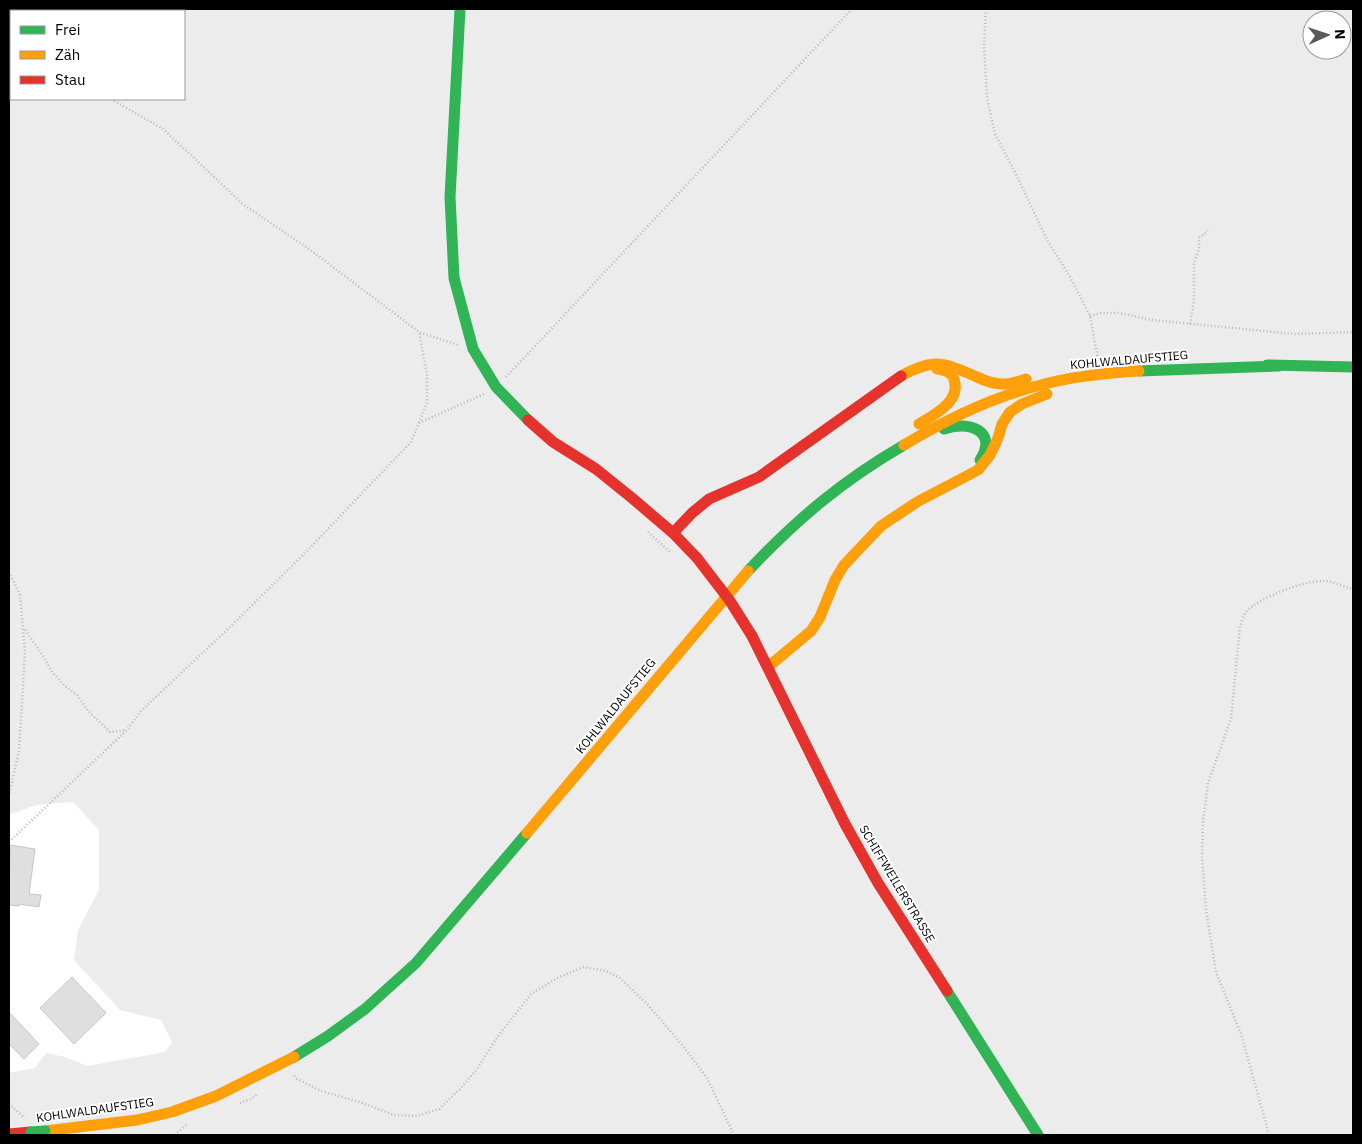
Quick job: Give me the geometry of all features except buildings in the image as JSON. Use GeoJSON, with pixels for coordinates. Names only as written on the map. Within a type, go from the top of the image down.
{"type":"FeatureCollection","features":[{"type":"Feature","properties":{"kind":"main road","name":"SCHIFFWEILERSTRASSE"},"geometry":{"type":"LineString","coordinates":[[460,9],[450,197],[454,278],[473,349],[496,387],[516,409],[553,442],[596,469],[673,533],[717,581],[752,636],[845,824],[878,883],[1038,1135]]}},
{"type":"Feature","properties":{"kind":"main road"},"geometry":{"type":"LineString","coordinates":[[673,533],[709,499],[760,477],[899,378],[920,366],[933,363],[952,365],[985,380],[1000,384],[1012,383],[1064,369],[1099,364],[1244,362],[1280,366],[1353,367]]}},
{"type":"Feature","properties":{"kind":"main road","name":"KOHLWALDAUFSTIEG"},"geometry":{"type":"LineString","coordinates":[[9,1134],[30,1126],[45,1131],[137,1120],[172,1112],[216,1096],[287,1062],[328,1036],[365,1009],[416,962],[456,918],[748,571],[784,533],[816,505],[904,444],[981,405],[1022,390],[1074,378],[1109,373],[1280,366]]}},
{"type":"Feature","properties":{"kind":"main road"},"geometry":{"type":"LineString","coordinates":[[768,667],[811,631],[820,617],[839,572],[888,521],[917,502],[978,470],[990,455],[1002,424],[1010,412],[1044,394],[1108,379],[1186,369]]}},
{"type":"Feature","properties":{"kind":"main road"},"geometry":{"type":"LineString","coordinates":[[816,505],[864,461],[947,404],[956,395],[955,379],[951,373],[944,370],[922,370],[899,378]]}},
{"type":"Feature","properties":{"kind":"main road"},"geometry":{"type":"LineString","coordinates":[[866,469],[949,427],[964,425],[975,427],[982,433],[986,443],[983,456],[962,476],[944,488]]}},
{"type":"Feature","properties":{"kind":"path"},"geometry":{"type":"LineString","coordinates":[[419,423],[496,387],[852,9]]}},
{"type":"Feature","properties":{"kind":"path"},"geometry":{"type":"LineString","coordinates":[[986,9],[984,46],[987,98],[995,134],[1047,240],[1069,275],[1090,316],[1099,364]]}},
{"type":"Feature","properties":{"kind":"path"},"geometry":{"type":"LineString","coordinates":[[113,100],[163,129],[244,206],[309,249],[419,332],[473,349]]}},
{"type":"Feature","properties":{"kind":"path"},"geometry":{"type":"LineString","coordinates":[[1190,324],[1194,301],[1194,263],[1199,249],[1199,238],[1208,231]]}},
{"type":"Feature","properties":{"kind":"path"},"geometry":{"type":"LineString","coordinates":[[1090,316],[1101,313],[1120,313],[1152,320],[1294,334],[1353,332]]}},
{"type":"Feature","properties":{"kind":"path"},"geometry":{"type":"LineString","coordinates":[[9,842],[127,730],[141,711],[257,600],[411,442],[427,404],[427,375],[419,332]]}},
{"type":"Feature","properties":{"kind":"path"},"geometry":{"type":"LineString","coordinates":[[642,527],[674,556]]}},
{"type":"Feature","properties":{"kind":"path"},"geometry":{"type":"LineString","coordinates":[[9,572],[20,595],[25,652],[20,751],[9,795]]}},
{"type":"Feature","properties":{"kind":"path"},"geometry":{"type":"LineString","coordinates":[[1268,1135],[1241,1034],[1216,972],[1206,910],[1202,857],[1203,822],[1208,783],[1231,719],[1240,626],[1246,612],[1273,595],[1302,584],[1323,581],[1334,582],[1353,589]]}},
{"type":"Feature","properties":{"kind":"path"},"geometry":{"type":"LineString","coordinates":[[24,629],[52,672],[77,696],[88,711],[110,732],[127,730]]}},
{"type":"Feature","properties":{"kind":"path"},"geometry":{"type":"LineString","coordinates":[[287,1062],[297,1079],[320,1091],[362,1103],[394,1115],[417,1116],[439,1110],[477,1069],[496,1039],[531,994],[559,977],[584,967],[606,971],[620,978],[648,1005],[707,1078],[734,1135]]}},
{"type":"Feature","properties":{"kind":"path"},"geometry":{"type":"LineString","coordinates":[[9,1104],[30,1126]]}},
{"type":"Feature","properties":{"kind":"shaded area"},"geometry":{"type":"Polygon","coordinates":[[[9,9],[1353,9],[1353,1135],[9,1135],[9,1073],[35,1068],[46,1053],[65,1057],[87,1066],[165,1052],[172,1042],[161,1020],[120,1010],[74,960],[78,930],[99,890],[99,830],[73,802],[36,805],[9,815],[9,9]]]}},
{"type":"Feature","properties":{"kind":"traffic: fast"},"geometry":{"type":"LineString","coordinates":[[460,9],[450,197],[454,278],[473,349],[496,387],[528,420]]}},
{"type":"Feature","properties":{"kind":"traffic: fast"},"geometry":{"type":"LineString","coordinates":[[1267,365],[1353,367]]}},
{"type":"Feature","properties":{"kind":"traffic: fast"},"geometry":{"type":"LineString","coordinates":[[1139,371],[1279,366]]}},
{"type":"Feature","properties":{"kind":"traffic: fast"},"geometry":{"type":"LineString","coordinates":[[944,429],[962,426],[978,430],[986,442],[985,450],[980,460]]}},
{"type":"Feature","properties":{"kind":"traffic: fast"},"geometry":{"type":"LineString","coordinates":[[748,571],[784,534],[821,502],[860,473],[904,445]]}},
{"type":"Feature","properties":{"kind":"traffic: fast"},"geometry":{"type":"LineString","coordinates":[[294,1057],[328,1036],[365,1009],[416,963],[527,833]]}},
{"type":"Feature","properties":{"kind":"traffic: fast"},"geometry":{"type":"LineString","coordinates":[[947,991],[1038,1135]]}},
{"type":"Feature","properties":{"kind":"traffic: fast"},"geometry":{"type":"LineString","coordinates":[[31,1132],[45,1131]]}},
{"type":"Feature","properties":{"kind":"traffic: slow"},"geometry":{"type":"LineString","coordinates":[[901,376],[923,366],[939,364],[956,368],[990,382],[1009,384],[1026,379]]}},
{"type":"Feature","properties":{"kind":"traffic: slow"},"geometry":{"type":"LineString","coordinates":[[919,424],[947,405],[955,391],[952,375],[937,369]]}},
{"type":"Feature","properties":{"kind":"traffic: slow"},"geometry":{"type":"LineString","coordinates":[[904,445],[937,426],[987,402],[1023,390],[1077,377],[1139,371]]}},
{"type":"Feature","properties":{"kind":"traffic: slow"},"geometry":{"type":"LineString","coordinates":[[768,667],[811,631],[820,617],[835,580],[844,565],[881,526],[917,502],[978,470],[990,455],[1002,424],[1010,412],[1022,404],[1047,394]]}},
{"type":"Feature","properties":{"kind":"traffic: slow"},"geometry":{"type":"LineString","coordinates":[[527,833],[748,571]]}},
{"type":"Feature","properties":{"kind":"traffic: slow"},"geometry":{"type":"LineString","coordinates":[[45,1131],[137,1120],[172,1112],[216,1096],[294,1057]]}},
{"type":"Feature","properties":{"kind":"traffic: jam"},"geometry":{"type":"LineString","coordinates":[[673,533],[709,499],[759,477],[901,376]]}},
{"type":"Feature","properties":{"kind":"traffic: jam"},"geometry":{"type":"LineString","coordinates":[[528,420],[553,442],[596,469],[632,498],[673,533],[697,558]]}},
{"type":"Feature","properties":{"kind":"traffic: jam"},"geometry":{"type":"LineString","coordinates":[[697,558],[730,601],[752,636]]}},
{"type":"Feature","properties":{"kind":"traffic: jam"},"geometry":{"type":"LineString","coordinates":[[752,636],[845,824],[878,883],[947,991]]}},
{"type":"Feature","properties":{"kind":"traffic: jam"},"geometry":{"type":"LineString","coordinates":[[9,1134],[31,1132]]}}]}
